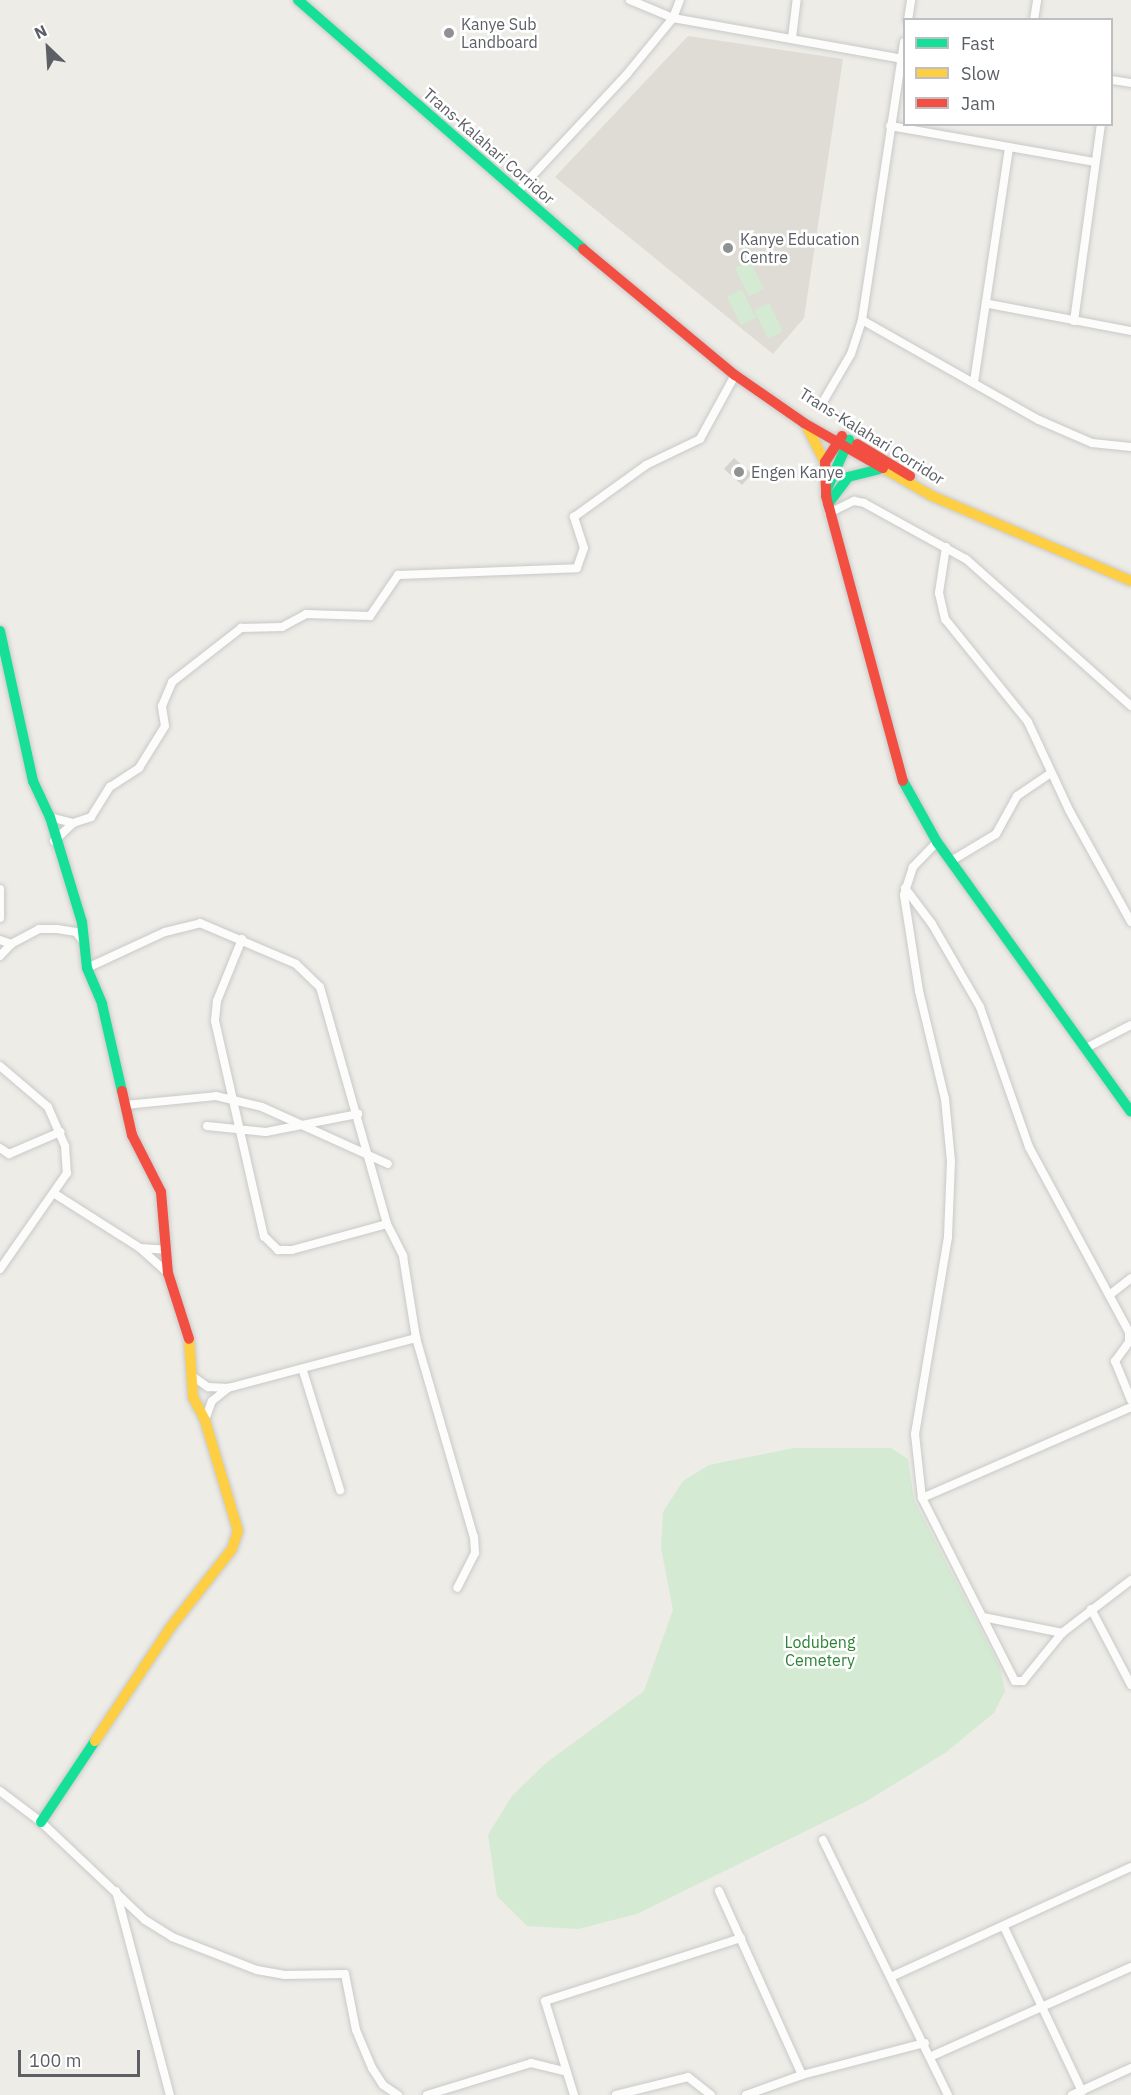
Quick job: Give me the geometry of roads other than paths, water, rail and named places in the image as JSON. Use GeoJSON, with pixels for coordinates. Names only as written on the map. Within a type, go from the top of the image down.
{"type":"FeatureCollection","features":[{"type":"Feature","properties":{"kind":"main road","name":"Trans-Kalahari Corridor"},"geometry":{"type":"LineString","coordinates":[[298,0],[660,315],[735,375],[804,423],[843,442],[949,502]]}},
{"type":"Feature","properties":{"kind":"main road","name":"Trans-Kalahari Corridor"},"geometry":{"type":"LineString","coordinates":[[660,315],[879,468],[1028,541],[1131,581]]}},
{"type":"Feature","properties":{"kind":"main road"},"geometry":{"type":"LineString","coordinates":[[804,423],[825,462],[828,504],[897,770],[937,842],[1088,1047],[1131,1112]]}},
{"type":"Feature","properties":{"kind":"main road"},"geometry":{"type":"LineString","coordinates":[[825,462],[843,442]]}},
{"type":"Feature","properties":{"kind":"main road"},"geometry":{"type":"LineString","coordinates":[[828,504],[843,442]]}},
{"type":"Feature","properties":{"kind":"main road"},"geometry":{"type":"LineString","coordinates":[[828,504],[848,477],[879,468]]}},
{"type":"Feature","properties":{"kind":"main road"},"geometry":{"type":"LineString","coordinates":[[0,631],[33,781],[50,817],[54,842],[82,922],[87,968],[102,1004],[132,1135],[161,1192],[168,1273],[192,1350],[195,1378],[193,1397],[205,1420],[238,1531],[232,1549],[170,1628],[41,1822]]}},
{"type":"Feature","properties":{"kind":"street"},"geometry":{"type":"LineString","coordinates":[[630,0],[673,18],[903,58],[890,126],[862,320],[851,354],[824,400]]}},
{"type":"Feature","properties":{"kind":"street"},"geometry":{"type":"LineString","coordinates":[[518,191],[673,18],[680,0]]}},
{"type":"Feature","properties":{"kind":"street"},"geometry":{"type":"LineString","coordinates":[[792,38],[797,0]]}},
{"type":"Feature","properties":{"kind":"street"},"geometry":{"type":"LineString","coordinates":[[908,18],[911,0]]}},
{"type":"Feature","properties":{"kind":"street"},"geometry":{"type":"LineString","coordinates":[[1034,18],[1037,0]]}},
{"type":"Feature","properties":{"kind":"street"},"geometry":{"type":"LineString","coordinates":[[1113,80],[1131,83]]}},
{"type":"Feature","properties":{"kind":"street"},"geometry":{"type":"LineString","coordinates":[[890,126],[1094,162]]}},
{"type":"Feature","properties":{"kind":"street"},"geometry":{"type":"LineString","coordinates":[[1074,321],[1101,126]]}},
{"type":"Feature","properties":{"kind":"street"},"geometry":{"type":"LineString","coordinates":[[974,382],[989,304],[1009,148]]}},
{"type":"Feature","properties":{"kind":"street"},"geometry":{"type":"LineString","coordinates":[[989,304],[1131,331]]}},
{"type":"Feature","properties":{"kind":"street"},"geometry":{"type":"LineString","coordinates":[[862,320],[1039,420],[1092,442],[1131,447]]}},
{"type":"Feature","properties":{"kind":"street"},"geometry":{"type":"LineString","coordinates":[[54,842],[73,823],[91,817],[110,787],[139,768],[165,726],[162,706],[172,682],[241,628],[282,627],[306,614],[370,616],[398,575],[577,567],[584,548],[574,517],[646,465],[700,439],[735,375]]}},
{"type":"Feature","properties":{"kind":"street"},"geometry":{"type":"LineString","coordinates":[[828,504],[854,501],[864,503],[966,559],[1131,706]]}},
{"type":"Feature","properties":{"kind":"street"},"geometry":{"type":"LineString","coordinates":[[946,547],[939,593],[945,619],[1028,722],[1051,773],[1131,922]]}},
{"type":"Feature","properties":{"kind":"street"},"geometry":{"type":"LineString","coordinates":[[951,861],[996,834],[1017,795],[1051,773]]}},
{"type":"Feature","properties":{"kind":"street"},"geometry":{"type":"LineString","coordinates":[[50,817],[73,823]]}},
{"type":"Feature","properties":{"kind":"street"},"geometry":{"type":"LineString","coordinates":[[937,842],[913,867],[905,888],[919,991],[945,1099],[951,1161],[948,1237],[915,1434],[922,1498],[1015,1681],[1023,1681],[1062,1634],[1091,1609],[1131,1580]]}},
{"type":"Feature","properties":{"kind":"street"},"geometry":{"type":"LineString","coordinates":[[905,888],[932,924],[980,1007],[1029,1148],[1112,1293],[1129,1332],[1129,1342],[1114,1360],[1131,1400]]}},
{"type":"Feature","properties":{"kind":"street"},"geometry":{"type":"LineString","coordinates":[[0,889],[0,918]]}},
{"type":"Feature","properties":{"kind":"street"},"geometry":{"type":"LineString","coordinates":[[76,932],[82,922]]}},
{"type":"Feature","properties":{"kind":"street"},"geometry":{"type":"LineString","coordinates":[[87,968],[165,932],[200,923],[296,964],[320,987],[358,1114],[387,1224],[403,1256],[416,1338],[474,1537],[475,1553],[457,1588]]}},
{"type":"Feature","properties":{"kind":"street"},"geometry":{"type":"LineString","coordinates":[[0,956],[11,944],[39,929],[76,932],[86,946]]}},
{"type":"Feature","properties":{"kind":"street"},"geometry":{"type":"LineString","coordinates":[[242,939],[215,1010],[243,1130],[260,1225],[269,1244],[278,1250],[387,1224]]}},
{"type":"Feature","properties":{"kind":"street"},"geometry":{"type":"LineString","coordinates":[[0,940],[11,944]]}},
{"type":"Feature","properties":{"kind":"street"},"geometry":{"type":"LineString","coordinates":[[1088,1047],[1131,1025]]}},
{"type":"Feature","properties":{"kind":"street"},"geometry":{"type":"LineString","coordinates":[[0,1066],[48,1107],[60,1132],[67,1173],[55,1194],[0,1269]]}},
{"type":"Feature","properties":{"kind":"street"},"geometry":{"type":"LineString","coordinates":[[125,1105],[216,1096],[236,1103],[262,1107],[297,1125],[368,1153],[388,1164]]}},
{"type":"Feature","properties":{"kind":"street"},"geometry":{"type":"LineString","coordinates":[[207,1126],[266,1132],[358,1114]]}},
{"type":"Feature","properties":{"kind":"street"},"geometry":{"type":"LineString","coordinates":[[0,1148],[9,1154],[60,1132]]}},
{"type":"Feature","properties":{"kind":"street"},"geometry":{"type":"LineString","coordinates":[[55,1194],[140,1248],[168,1273]]}},
{"type":"Feature","properties":{"kind":"street"},"geometry":{"type":"LineString","coordinates":[[140,1248],[166,1250]]}},
{"type":"Feature","properties":{"kind":"street"},"geometry":{"type":"LineString","coordinates":[[1112,1293],[1131,1278]]}},
{"type":"Feature","properties":{"kind":"street"},"geometry":{"type":"LineString","coordinates":[[195,1378],[208,1387],[228,1388],[303,1371],[416,1338]]}},
{"type":"Feature","properties":{"kind":"street"},"geometry":{"type":"LineString","coordinates":[[303,1371],[340,1490]]}},
{"type":"Feature","properties":{"kind":"street"},"geometry":{"type":"LineString","coordinates":[[205,1420],[212,1401],[228,1388]]}},
{"type":"Feature","properties":{"kind":"street"},"geometry":{"type":"LineString","coordinates":[[922,1498],[1131,1407]]}},
{"type":"Feature","properties":{"kind":"street"},"geometry":{"type":"LineString","coordinates":[[1091,1609],[1131,1685]]}},
{"type":"Feature","properties":{"kind":"street"},"geometry":{"type":"LineString","coordinates":[[983,1617],[1062,1634]]}},
{"type":"Feature","properties":{"kind":"street"},"geometry":{"type":"LineString","coordinates":[[0,1791],[41,1822],[156,1929],[210,1954],[285,1975],[345,1974],[356,2030],[372,2068],[383,2085],[398,2095]]}},
{"type":"Feature","properties":{"kind":"street"},"geometry":{"type":"LineString","coordinates":[[823,1840],[893,1976],[932,2056],[948,2095]]}},
{"type":"Feature","properties":{"kind":"street"},"geometry":{"type":"LineString","coordinates":[[893,1976],[1131,1868]]}},
{"type":"Feature","properties":{"kind":"street"},"geometry":{"type":"LineString","coordinates":[[116,1890],[170,2095]]}},
{"type":"Feature","properties":{"kind":"street"},"geometry":{"type":"LineString","coordinates":[[719,1891],[802,2075]]}},
{"type":"Feature","properties":{"kind":"street"},"geometry":{"type":"LineString","coordinates":[[1004,1927],[1082,2091]]}},
{"type":"Feature","properties":{"kind":"street"},"geometry":{"type":"LineString","coordinates":[[574,2095],[563,2071],[545,2001],[741,1938]]}},
{"type":"Feature","properties":{"kind":"street"},"geometry":{"type":"LineString","coordinates":[[932,2056],[1131,1967]]}},
{"type":"Feature","properties":{"kind":"street"},"geometry":{"type":"LineString","coordinates":[[746,2095],[802,2075],[925,2043]]}},
{"type":"Feature","properties":{"kind":"street"},"geometry":{"type":"LineString","coordinates":[[427,2095],[531,2063],[563,2071]]}},
{"type":"Feature","properties":{"kind":"street"},"geometry":{"type":"LineString","coordinates":[[1072,2095],[1131,2068]]}},
{"type":"Feature","properties":{"kind":"street"},"geometry":{"type":"LineString","coordinates":[[616,2095],[688,2077],[711,2095]]}},
{"type":"Feature","properties":{"kind":"place","name":"Kanye Sub Landboard"},"geometry":{"type":"Point","coordinates":[449,33]}},
{"type":"Feature","properties":{"kind":"place","name":"Kanye Education Centre"},"geometry":{"type":"Point","coordinates":[728,248]}},
{"type":"Feature","properties":{"kind":"place","name":"Engen Kanye"},"geometry":{"type":"Point","coordinates":[739,472]}},
{"type":"Feature","properties":{"kind":"park label","name":"Lodubeng Cemetery"},"geometry":{"type":"Point","coordinates":[820,1651]}}]}
